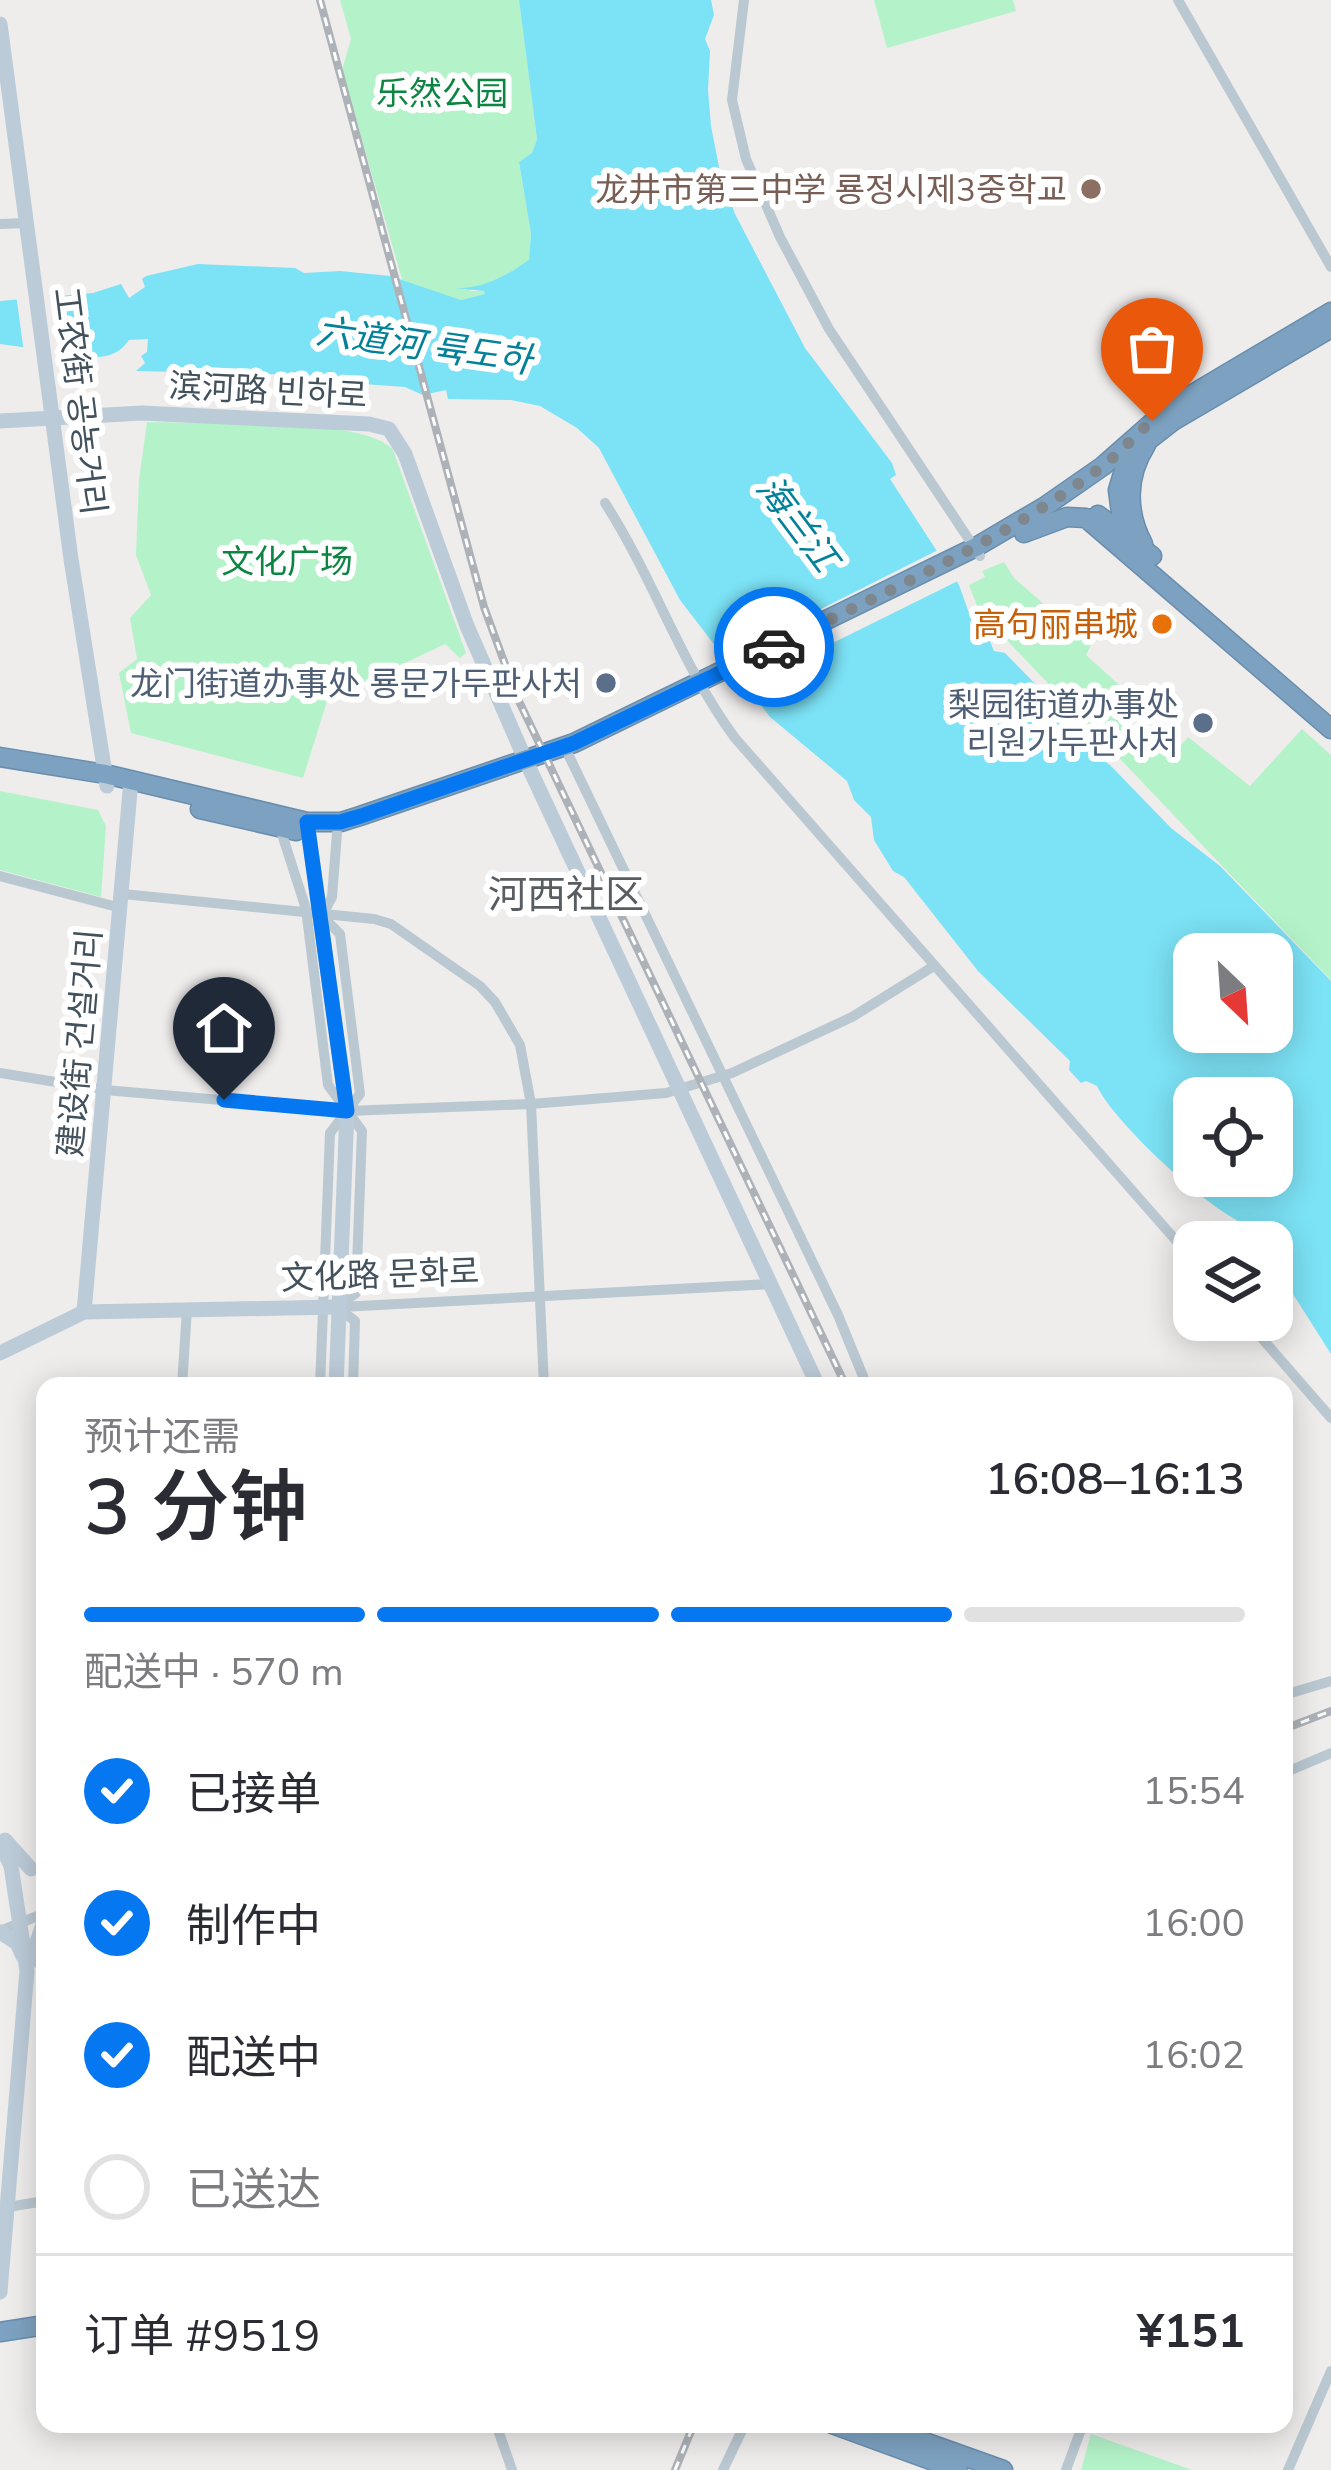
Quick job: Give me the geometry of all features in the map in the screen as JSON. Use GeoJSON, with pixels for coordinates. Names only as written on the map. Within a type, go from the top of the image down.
{"type":"FeatureCollection","features":[{"type":"Feature","properties":{"kind":"highway"},"geometry":{"type":"LineString","coordinates":[[1024,533],[1124,460],[1181,400],[1331,312]]}},
{"type":"Feature","properties":{"kind":"highway"},"geometry":{"type":"LineString","coordinates":[[972,554],[1146,434],[1331,328]]}},
{"type":"Feature","properties":{"kind":"highway"},"geometry":{"type":"LineString","coordinates":[[1144,557],[1130,496],[1146,434]]}},
{"type":"Feature","properties":{"kind":"highway"},"geometry":{"type":"LineString","coordinates":[[1121,530],[1118,490],[1124,460]]}},
{"type":"Feature","properties":{"kind":"highway"},"geometry":{"type":"LineString","coordinates":[[1044,507],[1086,508],[1121,530],[1144,557],[1331,729]]}},
{"type":"Feature","properties":{"kind":"highway"},"geometry":{"type":"LineString","coordinates":[[131,785],[280,829],[340,822],[528,764],[569,756],[972,554],[1079,516],[1144,557],[1331,714]]}},
{"type":"Feature","properties":{"kind":"highway"},"geometry":{"type":"LineString","coordinates":[[0,757],[337,833],[528,764],[710,684]]}},
{"type":"Feature","properties":{"kind":"highway"},"geometry":{"type":"LineString","coordinates":[[0,766],[106,780]]}},
{"type":"Feature","properties":{"kind":"highway"},"geometry":{"type":"LineString","coordinates":[[0,2321],[36,2315]]}},
{"type":"Feature","properties":{"kind":"highway"},"geometry":{"type":"LineString","coordinates":[[0,2332],[36,2326]]}},
{"type":"Feature","properties":{"kind":"highway"},"geometry":{"type":"LineString","coordinates":[[854,2433],[936,2466],[958,2470]]}},
{"type":"Feature","properties":{"kind":"highway"},"geometry":{"type":"LineString","coordinates":[[899,2433],[1004,2470]]}},
{"type":"Feature","properties":{"kind":"street"},"geometry":{"type":"LineString","coordinates":[[744,0],[732,100],[746,159],[780,237],[838,344],[972,554]]}},
{"type":"Feature","properties":{"kind":"street"},"geometry":{"type":"LineString","coordinates":[[1178,0],[1331,267]]}},
{"type":"Feature","properties":{"kind":"street","name":"工农街 공농거리"},"geometry":{"type":"LineString","coordinates":[[0,24],[70,559],[106,780]]}},
{"type":"Feature","properties":{"kind":"street"},"geometry":{"type":"LineString","coordinates":[[0,224],[28,230]]}},
{"type":"Feature","properties":{"kind":"street","name":"滨河路 빈하로"},"geometry":{"type":"LineString","coordinates":[[0,421],[142,413],[356,423],[389,429],[405,454],[467,626],[528,764]]}},
{"type":"Feature","properties":{"kind":"street"},"geometry":{"type":"LineString","coordinates":[[605,503],[752,759],[1173,1237]]}},
{"type":"Feature","properties":{"kind":"street"},"geometry":{"type":"LineString","coordinates":[[569,756],[863,1377]]}},
{"type":"Feature","properties":{"kind":"street"},"geometry":{"type":"LineString","coordinates":[[528,764],[814,1377]]}},
{"type":"Feature","properties":{"kind":"street","name":"建设街 건설거리"},"geometry":{"type":"LineString","coordinates":[[84,1312],[131,785]]}},
{"type":"Feature","properties":{"kind":"street"},"geometry":{"type":"LineString","coordinates":[[309,828],[314,916],[347,1111],[321,1377]]}},
{"type":"Feature","properties":{"kind":"street"},"geometry":{"type":"LineString","coordinates":[[280,829],[314,916]]}},
{"type":"Feature","properties":{"kind":"street"},"geometry":{"type":"LineString","coordinates":[[314,916],[332,897],[337,833]]}},
{"type":"Feature","properties":{"kind":"street"},"geometry":{"type":"LineString","coordinates":[[0,876],[122,901],[374,919],[391,924],[480,986],[520,1045],[531,1104],[543,1377]]}},
{"type":"Feature","properties":{"kind":"street"},"geometry":{"type":"LineString","coordinates":[[0,1073],[105,1090],[347,1111],[531,1104],[679,1090],[731,1073],[852,1017],[934,966]]}},
{"type":"Feature","properties":{"kind":"street","name":"文化路 문화로"},"geometry":{"type":"LineString","coordinates":[[0,1353],[84,1312],[538,1299],[771,1283]]}},
{"type":"Feature","properties":{"kind":"street"},"geometry":{"type":"LineString","coordinates":[[330,1307],[335,1377]]}},
{"type":"Feature","properties":{"kind":"street"},"geometry":{"type":"LineString","coordinates":[[330,1307],[355,1322],[353,1377]]}},
{"type":"Feature","properties":{"kind":"street"},"geometry":{"type":"LineString","coordinates":[[183,1377],[187,1309]]}},
{"type":"Feature","properties":{"kind":"street"},"geometry":{"type":"LineString","coordinates":[[1264,1341],[1331,1418]]}},
{"type":"Feature","properties":{"kind":"street"},"geometry":{"type":"LineString","coordinates":[[1293,1692],[1331,1681]]}},
{"type":"Feature","properties":{"kind":"street"},"geometry":{"type":"LineString","coordinates":[[1293,1769],[1331,1753]]}},
{"type":"Feature","properties":{"kind":"street"},"geometry":{"type":"LineString","coordinates":[[0,1839],[36,1866]]}},
{"type":"Feature","properties":{"kind":"street"},"geometry":{"type":"LineString","coordinates":[[0,1839],[11,1865],[27,1971]]}},
{"type":"Feature","properties":{"kind":"street"},"geometry":{"type":"LineString","coordinates":[[0,1931],[17,1903],[22,1873],[36,1871]]}},
{"type":"Feature","properties":{"kind":"street"},"geometry":{"type":"LineString","coordinates":[[17,1903],[36,1915]]}},
{"type":"Feature","properties":{"kind":"street"},"geometry":{"type":"LineString","coordinates":[[0,1931],[17,1903]]}},
{"type":"Feature","properties":{"kind":"street"},"geometry":{"type":"LineString","coordinates":[[0,1931],[17,1942],[27,1971]]}},
{"type":"Feature","properties":{"kind":"street"},"geometry":{"type":"LineString","coordinates":[[0,2292],[27,1971],[36,1944]]}},
{"type":"Feature","properties":{"kind":"street"},"geometry":{"type":"LineString","coordinates":[[4,2207],[36,2202]]}},
{"type":"Feature","properties":{"kind":"street"},"geometry":{"type":"LineString","coordinates":[[1288,2470],[1331,2371]]}},
{"type":"Feature","properties":{"kind":"street"},"geometry":{"type":"LineString","coordinates":[[499,2433],[512,2470]]}},
{"type":"Feature","properties":{"kind":"street"},"geometry":{"type":"LineString","coordinates":[[724,2470],[742,2433]]}},
{"type":"Feature","properties":{"kind":"street"},"geometry":{"type":"LineString","coordinates":[[1066,2470],[1080,2433]]}},
{"type":"Feature","properties":{"kind":"green space","name":"乐然公园"},"geometry":{"type":"Polygon","coordinates":[[[340,0],[519,0],[537,139],[532,153],[519,163],[531,234],[529,261],[469,291],[486,294],[461,300],[403,283],[342,70],[351,39],[340,0]]]}},
{"type":"Feature","properties":{"kind":"green space"},"geometry":{"type":"Polygon","coordinates":[[[874,0],[1013,0],[1016,11],[887,48],[874,0]]]}},
{"type":"Feature","properties":{"kind":"green space","name":"文化广场"},"geometry":{"type":"Polygon","coordinates":[[[147,422],[316,427],[376,439],[393,450],[466,653],[460,658],[445,644],[363,683],[341,684],[328,698],[303,778],[131,733],[119,673],[137,659],[130,618],[151,595],[136,555],[147,422]]]}},
{"type":"Feature","properties":{"kind":"green space"},"geometry":{"type":"Polygon","coordinates":[[[1004,562],[1014,578],[1091,645],[1086,655],[1136,700],[1124,715],[1170,758],[1188,737],[1250,786],[1302,729],[1331,755],[1331,980],[1293,940],[1293,933],[1286,933],[979,611],[969,585],[985,577],[982,571],[1004,562]]]}},
{"type":"Feature","properties":{"kind":"green space"},"geometry":{"type":"Polygon","coordinates":[[[0,791],[98,810],[106,826],[101,897],[0,870],[0,791]]]}},
{"type":"Feature","properties":{"kind":"green space"},"geometry":{"type":"Polygon","coordinates":[[[1091,2434],[1192,2470],[1081,2470],[1091,2434]]]}},
{"type":"Feature","properties":{"kind":"water"},"geometry":{"type":"Polygon","coordinates":[[[519,0],[711,0],[714,15],[705,39],[710,51],[711,126],[735,214],[805,348],[892,463],[896,475],[890,479],[959,585],[974,627],[990,623],[994,651],[1005,653],[1049,698],[1071,737],[1110,765],[1285,933],[1173,933],[1173,1053],[1293,1053],[1293,942],[1331,981],[1331,1354],[1293,1294],[1293,1221],[1240,1221],[1204,1197],[1293,1197],[1293,1077],[1173,1077],[1171,1170],[1124,1123],[1097,1086],[1081,1083],[1069,1070],[1070,1061],[978,971],[904,877],[893,871],[874,840],[871,817],[854,800],[847,781],[770,717],[680,600],[599,448],[577,428],[540,406],[511,400],[448,399],[446,390],[423,395],[405,387],[305,375],[136,371],[145,363],[141,356],[147,352],[148,339],[129,340],[106,356],[78,358],[0,344],[0,301],[93,293],[121,284],[129,298],[145,287],[142,279],[146,276],[198,264],[390,276],[461,300],[485,294],[455,288],[494,280],[529,260],[531,234],[519,162],[532,153],[537,139],[519,0]]]}},
{"type":"Feature","properties":{"kind":"pier"},"geometry":{"type":"Polygon","coordinates":[[[58,290],[67,359],[24,353],[16,294],[58,290]]]}},
{"type":"Feature","properties":{"kind":"pier"},"geometry":{"type":"Polygon","coordinates":[[[942,548],[962,579],[740,689],[718,661],[942,548]]]}},
{"type":"Feature","properties":{"kind":"railway"},"geometry":{"type":"LineString","coordinates":[[320,0],[484,607],[517,697],[842,1377]]}},
{"type":"Feature","properties":{"kind":"railway"},"geometry":{"type":"LineString","coordinates":[[1293,1726],[1331,1711]]}},
{"type":"Feature","properties":{"kind":"railway"},"geometry":{"type":"LineString","coordinates":[[675,2470],[690,2433]]}},
{"type":"Feature","properties":{"kind":"way so far"},"geometry":{"type":"LineString","coordinates":[[774,647],[976,547],[1044,507],[1103,466],[1152,421]]}},
{"type":"Feature","properties":{"kind":"place","name":"龙井市第三中学 룡정시제3중학교"},"geometry":{"type":"Point","coordinates":[1091,189]}},
{"type":"Feature","properties":{"kind":"place","name":"高句丽串城"},"geometry":{"type":"Point","coordinates":[1162,624]}},
{"type":"Feature","properties":{"kind":"place","name":"龙门街道办事处 룡문가두판사처"},"geometry":{"type":"Point","coordinates":[606,683]}},
{"type":"Feature","properties":{"kind":"place","name":"梨园街道办事处 리원가두판사처"},"geometry":{"type":"Point","coordinates":[1203,723]}},
{"type":"Feature","properties":{"kind":"district","name":"河西社区"},"geometry":{"type":"Point","coordinates":[566,894]}},
{"type":"Feature","properties":{"kind":"route"},"geometry":{"type":"LineString","coordinates":[[224,1100],[347,1111],[307,822],[340,822],[361,816],[574,743],[774,647]]}},
{"type":"Feature","properties":{"kind":"water label","name":"六道河 륙도하"},"geometry":{"type":"Point","coordinates":[424,345]}},
{"type":"Feature","properties":{"kind":"water label","name":"海兰江"},"geometry":{"type":"Point","coordinates":[798,523]}}]}
